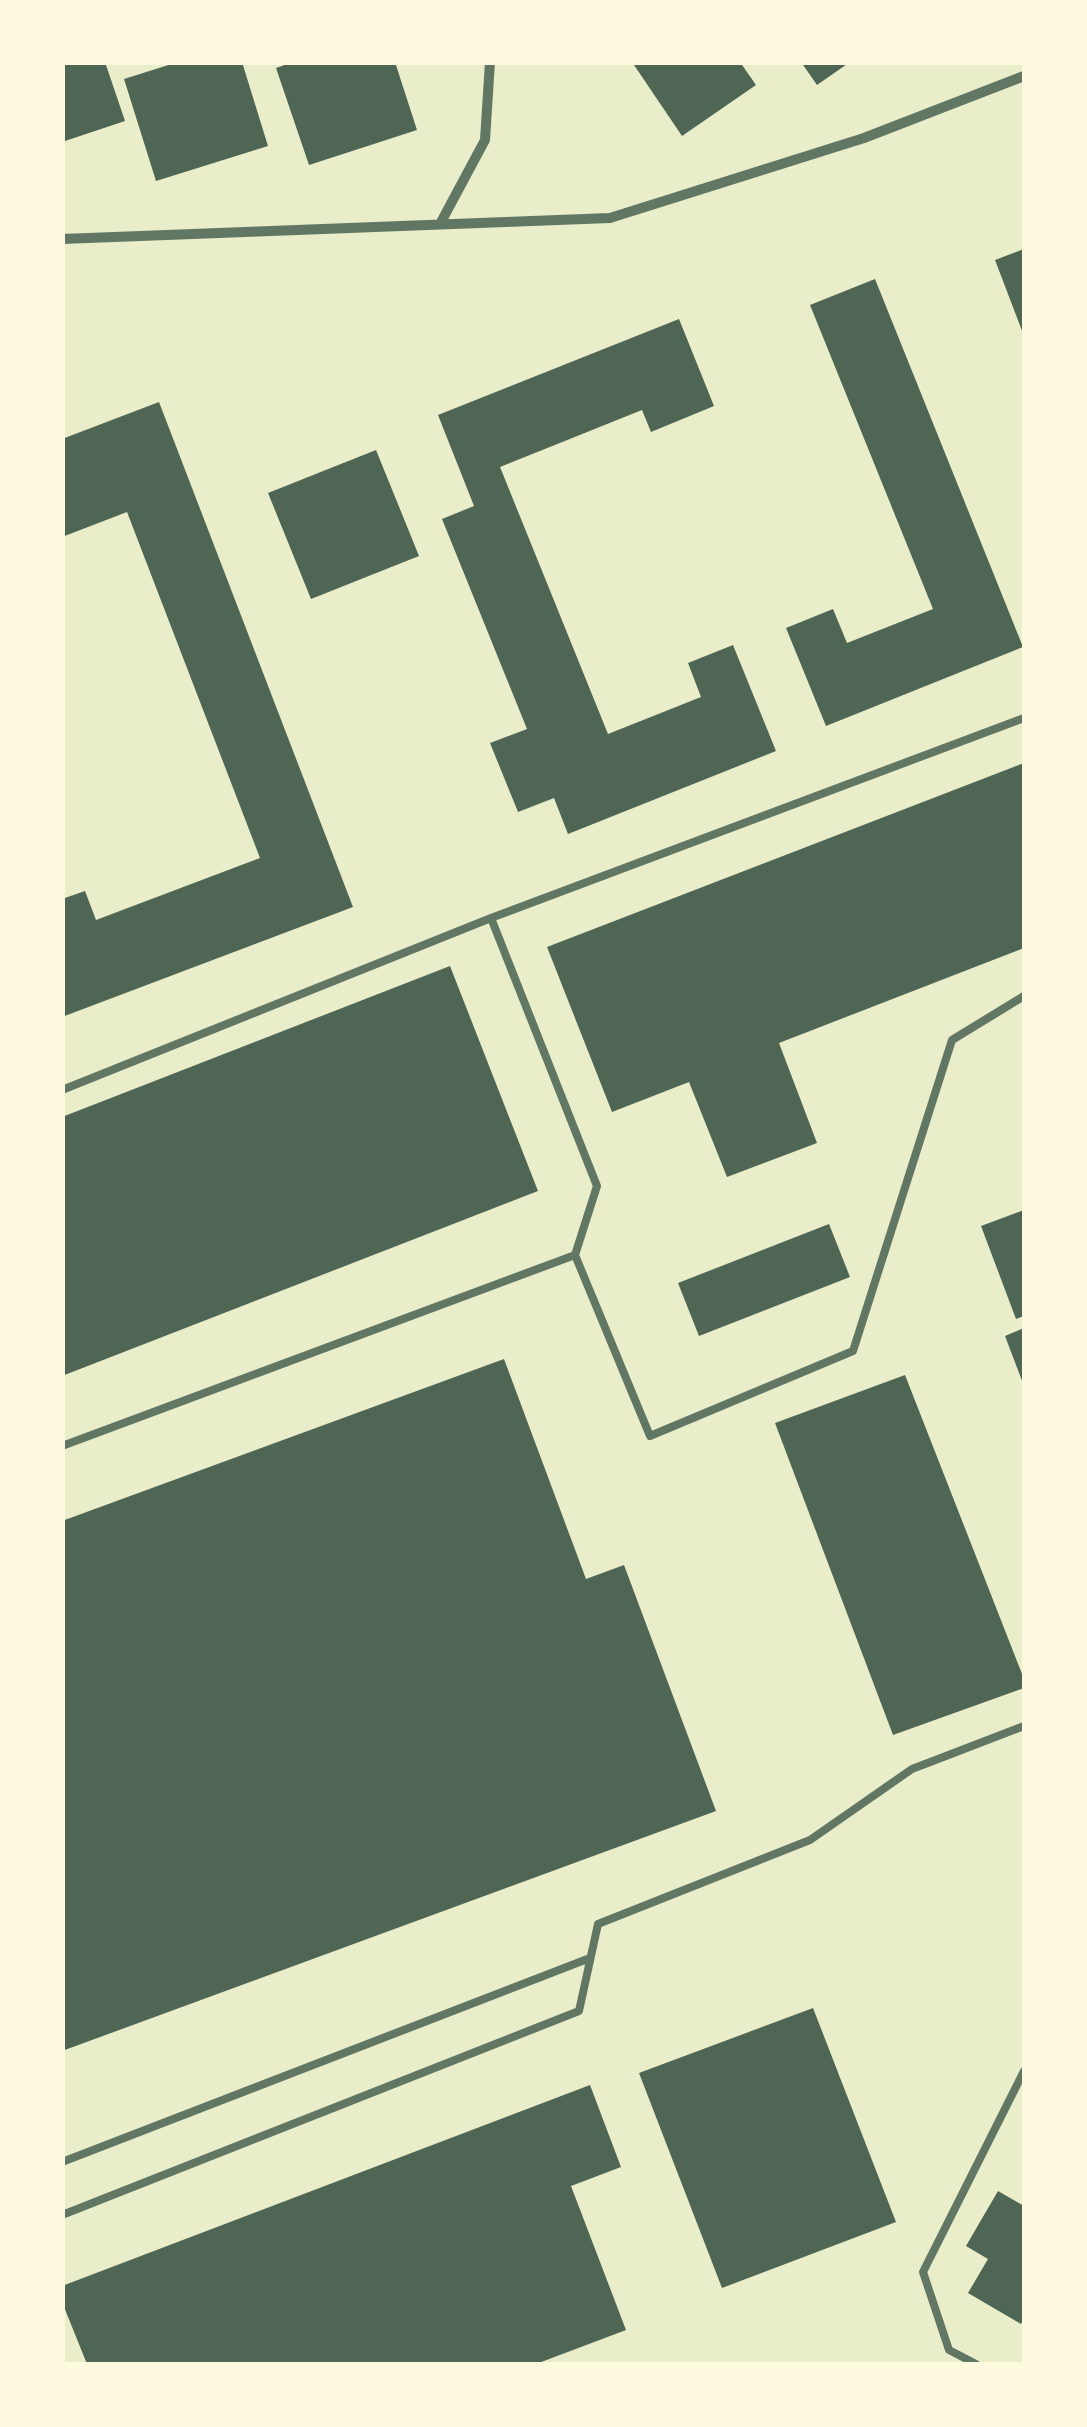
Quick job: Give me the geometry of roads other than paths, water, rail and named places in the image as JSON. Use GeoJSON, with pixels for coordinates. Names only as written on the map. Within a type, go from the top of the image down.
{"type":"FeatureCollection","features":[{"type":"Feature","properties":{"kind":"street"},"geometry":{"type":"LineString","coordinates":[[440,224],[485,140],[490,62]]}},
{"type":"Feature","properties":{"kind":"street"},"geometry":{"type":"LineString","coordinates":[[62,240],[610,218],[864,138],[1024,76]]}},
{"type":"Feature","properties":{"kind":"lane"},"geometry":{"type":"LineString","coordinates":[[62,1090],[491,918],[1024,718]]}},
{"type":"Feature","properties":{"kind":"lane"},"geometry":{"type":"LineString","coordinates":[[491,918],[597,1186],[575,1255],[650,1436],[853,1351],[952,1040],[1024,996]]}},
{"type":"Feature","properties":{"kind":"lane"},"geometry":{"type":"LineString","coordinates":[[62,1446],[575,1255]]}},
{"type":"Feature","properties":{"kind":"lane"},"geometry":{"type":"LineString","coordinates":[[62,2214],[580,2011],[598,1924],[810,1840],[912,1769],[1024,1726]]}},
{"type":"Feature","properties":{"kind":"lane"},"geometry":{"type":"LineString","coordinates":[[62,2162],[590,1958]]}},
{"type":"Feature","properties":{"kind":"lane"},"geometry":{"type":"LineString","coordinates":[[976,2364],[949,2350],[923,2272],[1024,2070]]}}]}
